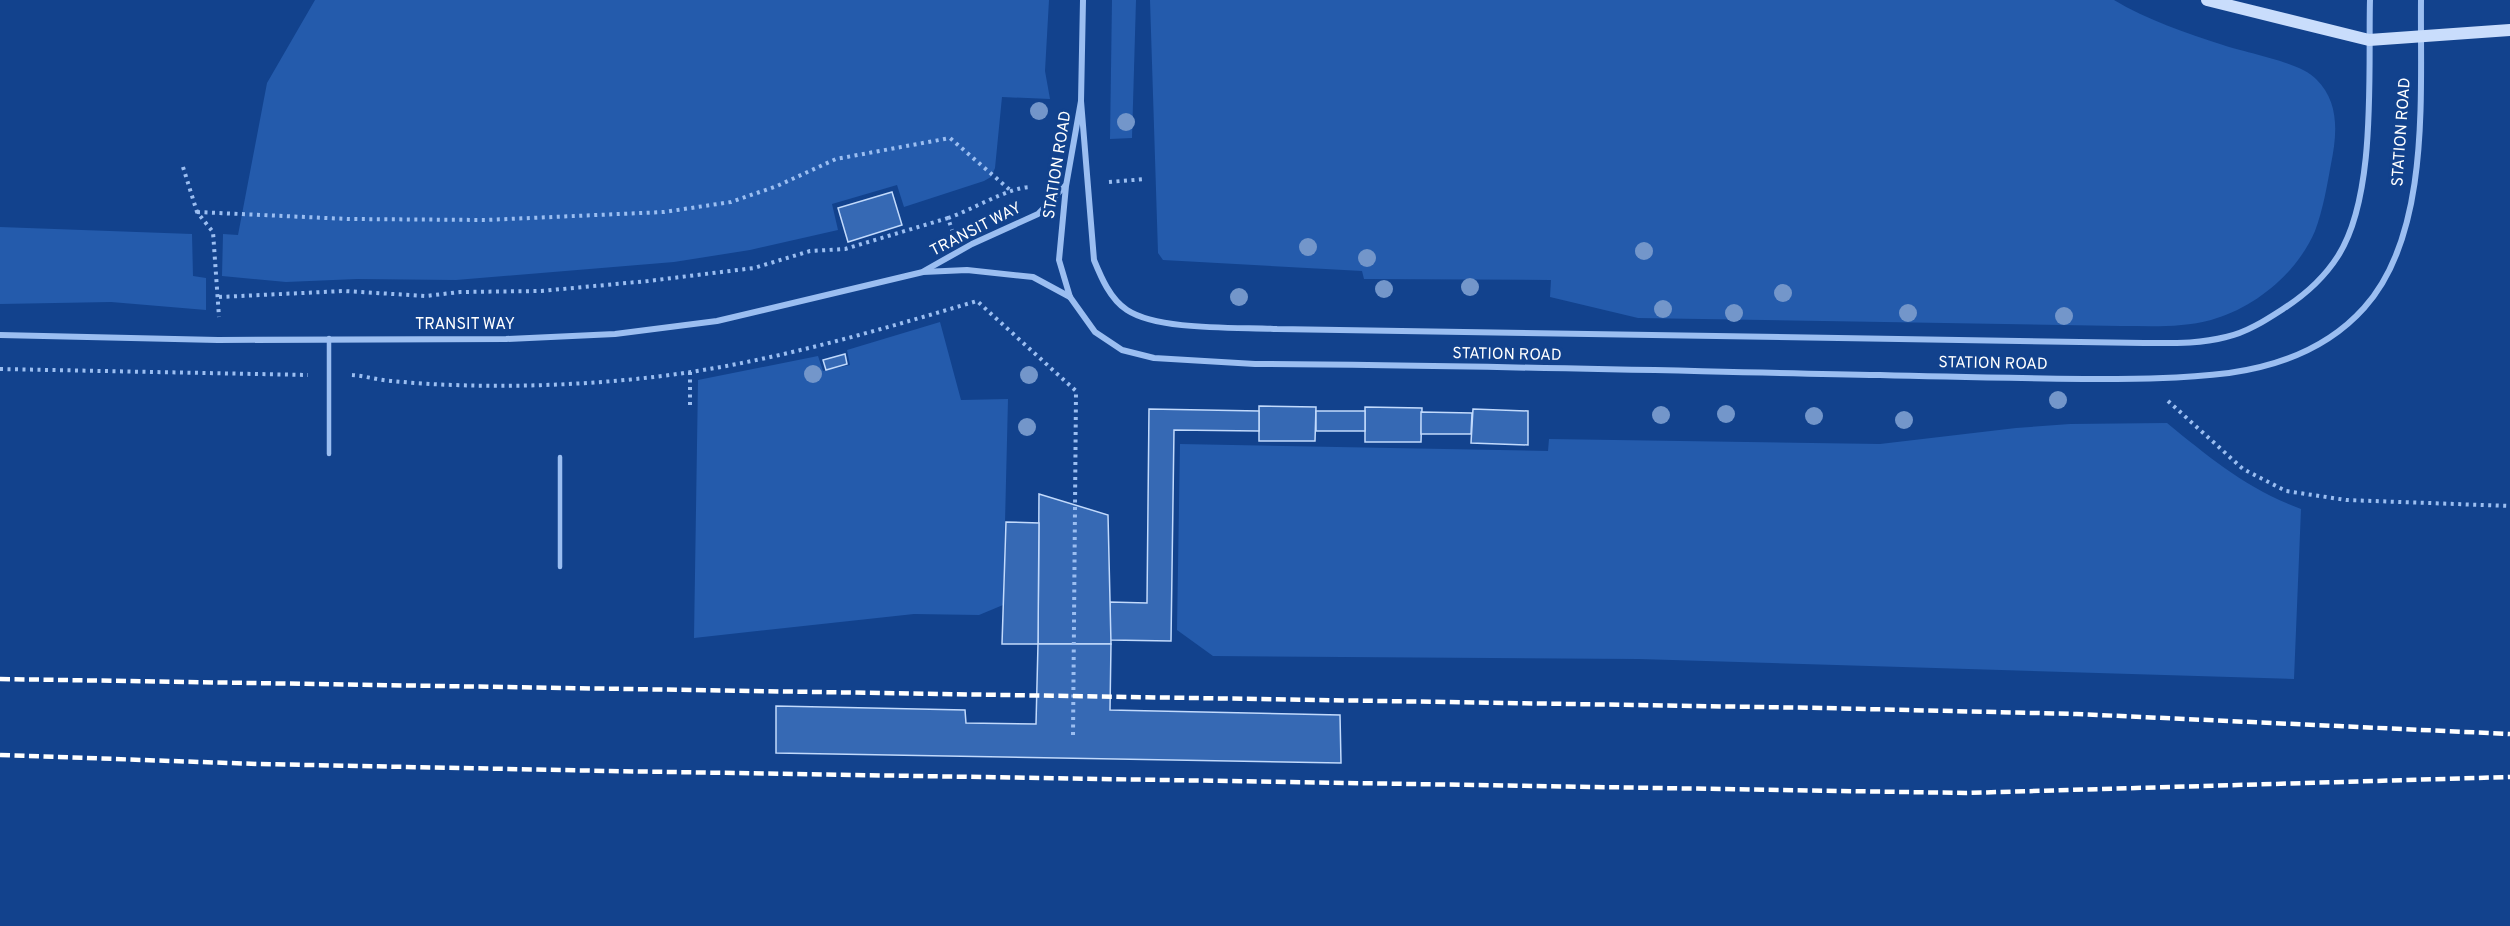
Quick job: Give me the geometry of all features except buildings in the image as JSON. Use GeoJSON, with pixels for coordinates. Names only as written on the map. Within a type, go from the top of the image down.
{"type":"FeatureCollection","features":[{"type":"Feature","properties":{"kind":"main road"},"geometry":{"type":"LineString","coordinates":[[2207,0],[2369,40],[2510,30]]}},
{"type":"Feature","properties":{"kind":"street"},"geometry":{"type":"LineString","coordinates":[[1081,101],[1083,0]]}},
{"type":"Feature","properties":{"kind":"street","name":"STATION ROAD"},"geometry":{"type":"LineString","coordinates":[[1081,101],[1094,260],[1103,281],[1126,310],[1160,323],[1277,329],[2195,343],[2228,337],[2275,315],[2322,279],[2339,255],[2357,210],[2362,180],[2367,125],[2370,0]]}},
{"type":"Feature","properties":{"kind":"street","name":"STATION ROAD"},"geometry":{"type":"LineString","coordinates":[[1081,101],[1066,186],[1059,260],[1070,297],[1095,332],[1122,350],[1154,358],[1255,364],[2144,379],[2231,373],[2270,365],[2302,354],[2338,333],[2364,308],[2382,284],[2406,223],[2413,187],[2420,102],[2421,0]]}},
{"type":"Feature","properties":{"kind":"street","name":"TRANSIT WAY"},"geometry":{"type":"LineString","coordinates":[[923,272],[959,251],[1038,214],[1066,186]]}},
{"type":"Feature","properties":{"kind":"street","name":"TRANSIT WAY"},"geometry":{"type":"LineString","coordinates":[[0,335],[219,340],[506,339],[615,334],[717,321],[923,272],[967,270],[1033,277],[1070,297]]}},
{"type":"Feature","properties":{"kind":"lane"},"geometry":{"type":"LineString","coordinates":[[329,338],[329,454]]}},
{"type":"Feature","properties":{"kind":"lane"},"geometry":{"type":"LineString","coordinates":[[560,457],[560,567]]}},
{"type":"Feature","properties":{"kind":"path"},"geometry":{"type":"LineString","coordinates":[[197,212],[348,219],[485,220],[664,212],[731,202],[777,186],[836,159],[950,138],[1010,190]]}},
{"type":"Feature","properties":{"kind":"path"},"geometry":{"type":"LineString","coordinates":[[183,167],[197,212],[213,232],[217,280]]}},
{"type":"Feature","properties":{"kind":"path"},"geometry":{"type":"LineString","coordinates":[[219,297],[344,291],[426,296],[460,292],[541,291],[648,281],[754,268],[810,251],[845,249],[948,218],[959,251]]}},
{"type":"Feature","properties":{"kind":"path"},"geometry":{"type":"LineString","coordinates":[[967,270],[977,301]]}},
{"type":"Feature","properties":{"kind":"path"},"geometry":{"type":"LineString","coordinates":[[690,372],[690,406]]}},
{"type":"Feature","properties":{"kind":"path"},"geometry":{"type":"LineString","coordinates":[[2144,379],[2201,434],[2243,469],[2286,491],[2346,500],[2510,506]]}},
{"type":"Feature","properties":{"kind":"path"},"geometry":{"type":"LineString","coordinates":[[1073,738],[1076,391]]}},
{"type":"Feature","properties":{"kind":"shaded area"},"geometry":{"type":"Polygon","coordinates":[[[315,0],[1049,0],[1045,71],[1050,99],[1002,97],[995,168],[991,177],[984,181],[904,207],[897,185],[832,204],[838,230],[750,250],[674,262],[456,280],[357,279],[286,282],[222,276],[223,234],[238,235],[267,83],[315,0]]]}},
{"type":"Feature","properties":{"kind":"shaded area"},"geometry":{"type":"Polygon","coordinates":[[[1112,0],[1136,0],[1132,138],[1110,139],[1112,0]]]}},
{"type":"Feature","properties":{"kind":"shaded area"},"geometry":{"type":"Polygon","coordinates":[[[1150,0],[2114,0],[2181,31],[2286,63],[2308,73],[2324,88],[2333,108],[2335,142],[2318,223],[2297,261],[2273,287],[2258,298],[2227,314],[2200,323],[2144,326],[1638,318],[1550,297],[1551,280],[1364,279],[1362,271],[1163,260],[1158,253],[1150,0]]]}},
{"type":"Feature","properties":{"kind":"shaded area"},"geometry":{"type":"Polygon","coordinates":[[[0,227],[192,234],[193,276],[206,278],[206,310],[111,302],[0,304],[0,227]]]}},
{"type":"Feature","properties":{"kind":"shaded area"},"geometry":{"type":"Polygon","coordinates":[[[940,322],[961,400],[1008,399],[1003,605],[979,615],[914,614],[694,638],[698,380],[818,356],[823,371],[850,365],[847,350],[940,322]]]}},
{"type":"Feature","properties":{"kind":"shaded area"},"geometry":{"type":"Polygon","coordinates":[[[2167,423],[2246,482],[2301,509],[2294,679],[1639,659],[1213,656],[1177,630],[1180,444],[1548,451],[1549,439],[1880,444],[2070,424],[2167,423]]]}},
{"type":"Feature","properties":{"kind":"railway"},"geometry":{"type":"LineString","coordinates":[[0,679],[1822,708],[2077,714],[2510,734]]}},
{"type":"Feature","properties":{"kind":"railway"},"geometry":{"type":"LineString","coordinates":[[0,755],[259,764],[610,771],[1966,793],[2510,777]]}}]}
